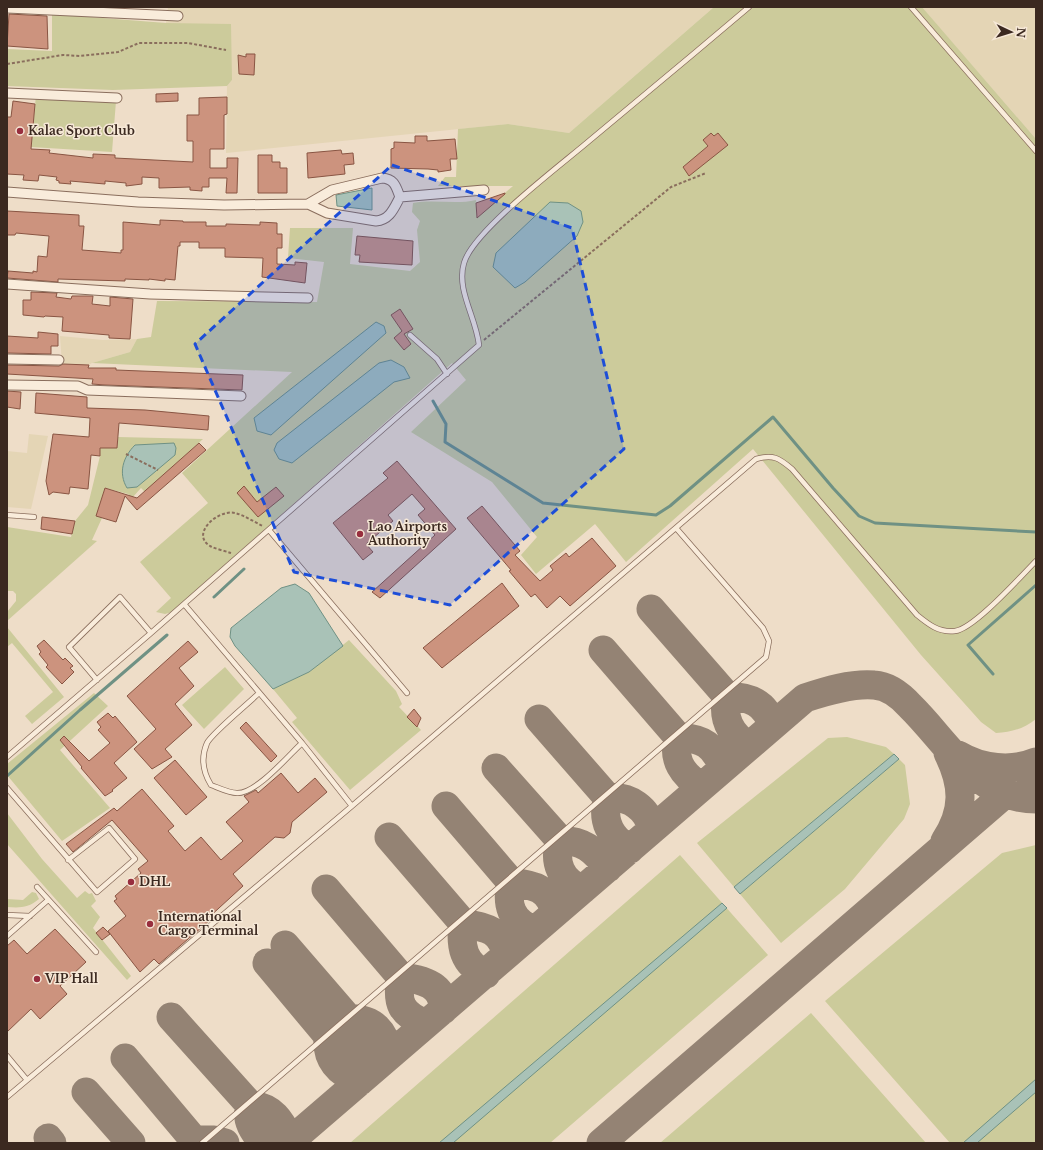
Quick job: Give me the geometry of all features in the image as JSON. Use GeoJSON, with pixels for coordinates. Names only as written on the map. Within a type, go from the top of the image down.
{"type":"FeatureCollection","features":[{"type":"Feature","properties":{"kind":"street"},"geometry":{"type":"LineString","coordinates":[[7,8],[178,16]]}},
{"type":"Feature","properties":{"kind":"street"},"geometry":{"type":"LineString","coordinates":[[7,93],[117,98]]}},
{"type":"Feature","properties":{"kind":"street"},"geometry":{"type":"LineString","coordinates":[[308,204],[332,190],[382,178],[389,178],[394,182],[400,197]]}},
{"type":"Feature","properties":{"kind":"street"},"geometry":{"type":"LineString","coordinates":[[400,197],[484,190]]}},
{"type":"Feature","properties":{"kind":"street"},"geometry":{"type":"LineString","coordinates":[[7,192],[224,205],[308,204],[327,213],[384,220],[390,215],[400,197]]}},
{"type":"Feature","properties":{"kind":"street"},"geometry":{"type":"LineString","coordinates":[[7,284],[150,294],[308,298]]}},
{"type":"Feature","properties":{"kind":"street"},"geometry":{"type":"LineString","coordinates":[[7,359],[59,360]]}},
{"type":"Feature","properties":{"kind":"street"},"geometry":{"type":"LineString","coordinates":[[7,385],[78,386],[87,390],[241,396]]}},
{"type":"Feature","properties":{"kind":"lane"},"geometry":{"type":"LineString","coordinates":[[7,757],[152,633],[479,345],[478,334],[461,281],[464,262],[470,250],[480,237],[519,200],[749,7]]}},
{"type":"Feature","properties":{"kind":"lane"},"geometry":{"type":"LineString","coordinates":[[911,7],[1036,151]]}},
{"type":"Feature","properties":{"kind":"lane"},"geometry":{"type":"LineString","coordinates":[[410,335],[437,359],[447,374]]}},
{"type":"Feature","properties":{"kind":"lane"},"geometry":{"type":"LineString","coordinates":[[7,1097],[352,806],[756,459],[768,456],[782,460],[917,615],[930,626],[942,630],[956,631],[967,625],[981,615],[1036,561]]}},
{"type":"Feature","properties":{"kind":"lane"},"geometry":{"type":"LineString","coordinates":[[7,514],[34,517]]}},
{"type":"Feature","properties":{"kind":"lane"},"geometry":{"type":"LineString","coordinates":[[202,1143],[766,657],[769,642],[763,628],[676,528]]}},
{"type":"Feature","properties":{"kind":"lane"},"geometry":{"type":"LineString","coordinates":[[269,530],[407,693]]}},
{"type":"Feature","properties":{"kind":"lane"},"geometry":{"type":"LineString","coordinates":[[97,680],[69,646],[120,597],[152,633]]}},
{"type":"Feature","properties":{"kind":"lane"},"geometry":{"type":"LineString","coordinates":[[184,604],[302,743],[352,806]]}},
{"type":"Feature","properties":{"kind":"lane"},"geometry":{"type":"LineString","coordinates":[[259,693],[208,742],[203,764],[207,778],[211,785],[237,793],[246,792],[258,784],[302,743]]}},
{"type":"Feature","properties":{"kind":"lane"},"geometry":{"type":"LineString","coordinates":[[7,788],[68,860],[97,892],[135,859],[109,828],[68,860]]}},
{"type":"Feature","properties":{"kind":"lane"},"geometry":{"type":"LineString","coordinates":[[37,887],[96,952]]}},
{"type":"Feature","properties":{"kind":"lane"},"geometry":{"type":"LineString","coordinates":[[7,936],[48,900]]}},
{"type":"Feature","properties":{"kind":"lane"},"geometry":{"type":"LineString","coordinates":[[7,915],[30,916]]}},
{"type":"Feature","properties":{"kind":"lane"},"geometry":{"type":"LineString","coordinates":[[7,1056],[27,1080]]}},
{"type":"Feature","properties":{"kind":"path"},"geometry":{"type":"LineString","coordinates":[[7,64],[63,55],[80,56],[118,52],[139,43],[188,43],[226,50]]}},
{"type":"Feature","properties":{"kind":"path"},"geometry":{"type":"LineString","coordinates":[[479,345],[671,187],[706,173]]}},
{"type":"Feature","properties":{"kind":"path"},"geometry":{"type":"LineString","coordinates":[[126,454],[158,470]]}},
{"type":"Feature","properties":{"kind":"path"},"geometry":{"type":"LineString","coordinates":[[239,556],[210,546],[204,539],[203,533],[214,518],[224,512],[235,513],[269,530]]}},
{"type":"Feature","properties":{"kind":"highlighted area"},"geometry":{"type":"Polygon","coordinates":[[[392,165],[572,228],[624,449],[450,605],[294,572],[195,344],[392,165]]]}},
{"type":"Feature","properties":{"kind":"shaded area"},"geometry":{"type":"Polygon","coordinates":[[[168,7],[714,7],[569,133],[508,124],[226,153],[227,86],[232,80],[166,23],[168,7]]]}},
{"type":"Feature","properties":{"kind":"shaded area"},"geometry":{"type":"Polygon","coordinates":[[[922,7],[1036,7],[1036,139],[938,26],[922,7]]]}},
{"type":"Feature","properties":{"kind":"shaded area"},"geometry":{"type":"Polygon","coordinates":[[[372,188],[372,210],[337,206],[336,195],[372,188]]]}},
{"type":"Feature","properties":{"kind":"shaded area"},"geometry":{"type":"Polygon","coordinates":[[[550,202],[568,203],[581,211],[583,222],[577,236],[525,282],[515,288],[493,267],[496,253],[550,202]]]}},
{"type":"Feature","properties":{"kind":"shaded area"},"geometry":{"type":"Polygon","coordinates":[[[376,322],[384,326],[386,333],[271,435],[257,431],[254,418],[376,322]]]}},
{"type":"Feature","properties":{"kind":"shaded area"},"geometry":{"type":"Polygon","coordinates":[[[60,336],[103,340],[137,339],[130,352],[89,365],[62,364],[60,336]]]}},
{"type":"Feature","properties":{"kind":"shaded area"},"geometry":{"type":"Polygon","coordinates":[[[391,360],[404,367],[410,378],[394,382],[292,463],[279,459],[274,450],[277,443],[379,363],[391,360]]]}},
{"type":"Feature","properties":{"kind":"shaded area"},"geometry":{"type":"Polygon","coordinates":[[[29,434],[48,436],[31,509],[7,507],[7,451],[27,453],[29,434]]]}},
{"type":"Feature","properties":{"kind":"shaded area"},"geometry":{"type":"Polygon","coordinates":[[[174,443],[176,448],[175,455],[137,487],[127,488],[123,477],[123,465],[127,455],[135,445],[174,443]]]}},
{"type":"Feature","properties":{"kind":"shaded area"},"geometry":{"type":"Polygon","coordinates":[[[295,584],[309,593],[343,646],[309,672],[273,689],[235,646],[230,637],[231,628],[281,588],[295,584]]]}},
{"type":"Feature","properties":{"kind":"shaded area"},"geometry":{"type":"Polygon","coordinates":[[[894,754],[899,759],[740,894],[734,887],[894,754]]]}},
{"type":"Feature","properties":{"kind":"shaded area"},"geometry":{"type":"Polygon","coordinates":[[[722,903],[727,908],[453,1143],[439,1143],[722,903]]]}},
{"type":"Feature","properties":{"kind":"shaded area"},"geometry":{"type":"Polygon","coordinates":[[[1036,1079],[1036,1092],[977,1143],[963,1143],[1036,1079]]]}},
{"type":"Feature","properties":{"kind":"green space"},"geometry":{"type":"Polygon","coordinates":[[[714,7],[922,7],[1036,139],[1036,719],[1017,729],[996,733],[981,722],[921,655],[753,449],[626,562],[595,524],[536,574],[521,555],[537,537],[492,482],[411,432],[466,380],[452,363],[172,612],[165,614],[156,612],[171,598],[140,562],[208,503],[182,473],[292,372],[92,363],[130,352],[137,339],[151,337],[157,301],[317,302],[324,262],[288,258],[290,228],[353,228],[350,264],[410,271],[420,262],[417,230],[420,221],[412,212],[413,203],[461,202],[476,200],[477,217],[513,186],[438,186],[445,177],[456,177],[458,129],[508,124],[569,133],[714,7]]]}},
{"type":"Feature","properties":{"kind":"green space"},"geometry":{"type":"Polygon","coordinates":[[[52,14],[166,23],[231,24],[232,80],[227,86],[113,90],[7,86],[7,49],[52,51],[52,14]]]}},
{"type":"Feature","properties":{"kind":"green space"},"geometry":{"type":"Polygon","coordinates":[[[36,95],[116,101],[112,152],[31,147],[36,95]]]}},
{"type":"Feature","properties":{"kind":"green space"},"geometry":{"type":"Polygon","coordinates":[[[118,437],[203,439],[145,492],[141,488],[132,498],[128,494],[105,488],[102,518],[92,540],[97,541],[7,621],[7,612],[16,601],[16,594],[13,591],[7,591],[7,527],[71,537],[75,521],[88,505],[100,456],[100,448],[117,448],[118,437]]]}},
{"type":"Feature","properties":{"kind":"green space"},"geometry":{"type":"Polygon","coordinates":[[[7,627],[64,697],[32,724],[25,716],[53,692],[12,643],[7,647],[7,627]]]}},
{"type":"Feature","properties":{"kind":"green space"},"geometry":{"type":"Polygon","coordinates":[[[349,640],[396,691],[402,704],[399,707],[421,730],[350,790],[292,722],[297,718],[273,689],[309,672],[349,640]]]}},
{"type":"Feature","properties":{"kind":"green space"},"geometry":{"type":"Polygon","coordinates":[[[225,667],[244,689],[204,729],[182,705],[225,667]]]}},
{"type":"Feature","properties":{"kind":"green space"},"geometry":{"type":"Polygon","coordinates":[[[94,693],[108,706],[60,750],[110,808],[62,841],[7,775],[7,764],[94,693]]]}},
{"type":"Feature","properties":{"kind":"green space"},"geometry":{"type":"Polygon","coordinates":[[[847,737],[886,747],[894,754],[734,887],[697,843],[828,738],[847,737]]]}},
{"type":"Feature","properties":{"kind":"green space"},"geometry":{"type":"Polygon","coordinates":[[[899,759],[905,765],[910,804],[904,819],[845,889],[781,943],[740,894],[899,759]]]}},
{"type":"Feature","properties":{"kind":"green space"},"geometry":{"type":"Polygon","coordinates":[[[7,813],[42,859],[77,898],[85,891],[89,894],[92,893],[96,901],[91,906],[100,917],[93,928],[131,976],[127,980],[7,844],[7,813]]]}},
{"type":"Feature","properties":{"kind":"green space"},"geometry":{"type":"Polygon","coordinates":[[[1036,845],[1036,1143],[950,1143],[825,1001],[1002,853],[1036,845]]]}},
{"type":"Feature","properties":{"kind":"green space"},"geometry":{"type":"Polygon","coordinates":[[[680,855],[768,955],[550,1143],[350,1143],[680,855]]]}},
{"type":"Feature","properties":{"kind":"green space"},"geometry":{"type":"Polygon","coordinates":[[[32,892],[36,893],[39,899],[35,902],[24,907],[7,907],[7,899],[23,900],[32,892]]]}},
{"type":"Feature","properties":{"kind":"green space"},"geometry":{"type":"Polygon","coordinates":[[[811,1013],[926,1143],[660,1143],[811,1013]]]}},
{"type":"Feature","properties":{"kind":"building"},"geometry":{"type":"Polygon","coordinates":[[[9,14],[47,16],[48,49],[7,46],[9,14]]]}},
{"type":"Feature","properties":{"kind":"building"},"geometry":{"type":"Polygon","coordinates":[[[246,54],[255,54],[254,75],[239,74],[238,55],[246,57],[246,54]]]}},
{"type":"Feature","properties":{"kind":"building"},"geometry":{"type":"Polygon","coordinates":[[[178,93],[178,101],[156,102],[156,94],[178,93]]]}},
{"type":"Feature","properties":{"kind":"building"},"geometry":{"type":"Polygon","coordinates":[[[227,97],[227,114],[224,115],[224,149],[210,149],[210,168],[227,168],[227,158],[238,158],[237,193],[226,193],[227,178],[209,178],[209,187],[202,187],[202,191],[190,190],[190,187],[159,188],[159,178],[142,177],[142,184],[126,186],[126,183],[105,181],[105,184],[70,181],[71,184],[59,183],[59,181],[56,180],[57,177],[39,175],[38,181],[23,180],[24,175],[7,174],[7,117],[11,117],[13,101],[35,104],[31,149],[50,150],[49,153],[93,158],[93,154],[115,155],[115,158],[193,162],[193,141],[187,141],[187,115],[199,115],[199,98],[227,97]]]}},
{"type":"Feature","properties":{"kind":"building"},"geometry":{"type":"Polygon","coordinates":[[[711,133],[714,136],[718,133],[728,145],[689,176],[683,167],[708,146],[703,140],[711,133]]]}},
{"type":"Feature","properties":{"kind":"building"},"geometry":{"type":"Polygon","coordinates":[[[415,136],[427,136],[427,141],[455,139],[457,159],[450,159],[451,170],[438,172],[438,170],[428,169],[391,168],[391,149],[394,148],[394,142],[415,143],[415,136]]]}},
{"type":"Feature","properties":{"kind":"building"},"geometry":{"type":"Polygon","coordinates":[[[341,150],[342,154],[353,153],[354,164],[344,165],[345,174],[308,178],[307,153],[341,150]]]}},
{"type":"Feature","properties":{"kind":"building"},"geometry":{"type":"Polygon","coordinates":[[[258,155],[272,155],[272,162],[280,162],[280,168],[287,168],[287,193],[258,193],[258,155]]]}},
{"type":"Feature","properties":{"kind":"building"},"geometry":{"type":"Polygon","coordinates":[[[505,194],[477,218],[476,203],[505,194]]]}},
{"type":"Feature","properties":{"kind":"building"},"geometry":{"type":"Polygon","coordinates":[[[7,211],[79,215],[79,226],[84,226],[82,250],[121,253],[121,250],[123,250],[123,222],[160,225],[160,220],[206,222],[206,226],[226,226],[226,224],[260,225],[260,222],[277,223],[277,234],[282,234],[282,248],[277,248],[277,264],[295,265],[295,262],[307,263],[305,283],[262,277],[263,258],[225,257],[225,248],[199,248],[199,242],[180,242],[180,246],[178,246],[175,280],[125,279],[125,281],[58,279],[58,282],[7,278],[8,271],[37,272],[38,256],[47,257],[49,236],[16,233],[15,235],[7,235],[7,211]]]}},
{"type":"Feature","properties":{"kind":"building"},"geometry":{"type":"Polygon","coordinates":[[[357,236],[413,241],[412,265],[359,262],[360,255],[355,255],[357,236]]]}},
{"type":"Feature","properties":{"kind":"building"},"geometry":{"type":"Polygon","coordinates":[[[31,292],[57,293],[56,297],[71,299],[72,296],[93,296],[92,304],[110,306],[110,297],[133,299],[130,339],[109,338],[109,335],[62,331],[63,317],[23,315],[23,300],[31,300],[31,292]]]}},
{"type":"Feature","properties":{"kind":"building"},"geometry":{"type":"Polygon","coordinates":[[[400,309],[413,329],[404,334],[411,344],[404,350],[394,338],[402,331],[391,315],[400,309]]]}},
{"type":"Feature","properties":{"kind":"building"},"geometry":{"type":"Polygon","coordinates":[[[38,332],[58,334],[58,346],[51,346],[51,354],[7,353],[7,336],[38,338],[38,332]]]}},
{"type":"Feature","properties":{"kind":"building"},"geometry":{"type":"Polygon","coordinates":[[[63,364],[89,365],[88,368],[116,368],[116,370],[243,375],[242,390],[105,385],[92,384],[93,379],[7,374],[7,365],[59,366],[63,364]]]}},
{"type":"Feature","properties":{"kind":"building"},"geometry":{"type":"Polygon","coordinates":[[[7,391],[21,392],[20,409],[7,407],[7,391]]]}},
{"type":"Feature","properties":{"kind":"building"},"geometry":{"type":"Polygon","coordinates":[[[36,393],[87,397],[87,408],[145,410],[209,416],[208,430],[119,423],[117,448],[100,448],[100,456],[91,455],[88,489],[70,487],[69,494],[53,492],[49,495],[46,481],[53,434],[89,437],[90,418],[35,413],[36,393]]]}},
{"type":"Feature","properties":{"kind":"building"},"geometry":{"type":"Polygon","coordinates":[[[199,443],[206,450],[137,510],[125,496],[116,522],[96,516],[105,488],[137,498],[199,443]]]}},
{"type":"Feature","properties":{"kind":"building"},"geometry":{"type":"Polygon","coordinates":[[[397,461],[456,529],[380,598],[372,592],[435,535],[418,515],[425,509],[412,494],[388,515],[393,521],[366,544],[373,552],[363,560],[333,523],[388,478],[383,473],[397,461]]]}},
{"type":"Feature","properties":{"kind":"building"},"geometry":{"type":"Polygon","coordinates":[[[244,486],[257,502],[276,487],[284,496],[258,517],[237,493],[244,486]]]}},
{"type":"Feature","properties":{"kind":"building"},"geometry":{"type":"Polygon","coordinates":[[[482,506],[520,551],[515,555],[540,581],[553,570],[550,566],[566,553],[569,557],[592,538],[616,566],[570,606],[560,596],[547,608],[535,594],[531,597],[509,571],[511,570],[467,518],[482,506]]]}},
{"type":"Feature","properties":{"kind":"building"},"geometry":{"type":"Polygon","coordinates":[[[42,517],[75,521],[72,534],[41,529],[42,517]]]}},
{"type":"Feature","properties":{"kind":"building"},"geometry":{"type":"Polygon","coordinates":[[[502,583],[519,606],[442,668],[423,648],[502,583]]]}},
{"type":"Feature","properties":{"kind":"building"},"geometry":{"type":"Polygon","coordinates":[[[44,640],[63,660],[65,658],[73,666],[70,668],[74,672],[62,684],[46,667],[48,665],[39,654],[41,652],[37,646],[44,640]]]}},
{"type":"Feature","properties":{"kind":"building"},"geometry":{"type":"Polygon","coordinates":[[[188,641],[198,652],[179,668],[194,686],[175,704],[192,725],[165,749],[172,757],[152,769],[134,749],[156,729],[127,696],[188,641]]]}},
{"type":"Feature","properties":{"kind":"building"},"geometry":{"type":"Polygon","coordinates":[[[414,709],[421,718],[417,727],[407,717],[414,709]]]}},
{"type":"Feature","properties":{"kind":"building"},"geometry":{"type":"Polygon","coordinates":[[[108,713],[113,718],[115,716],[137,742],[114,763],[127,778],[105,796],[60,740],[64,736],[89,761],[110,743],[98,730],[101,727],[97,722],[108,713]]]}},
{"type":"Feature","properties":{"kind":"building"},"geometry":{"type":"Polygon","coordinates":[[[246,722],[277,756],[271,762],[240,728],[246,722]]]}},
{"type":"Feature","properties":{"kind":"building"},"geometry":{"type":"Polygon","coordinates":[[[175,760],[207,797],[186,815],[154,778],[175,760]]]}},
{"type":"Feature","properties":{"kind":"building"},"geometry":{"type":"Polygon","coordinates":[[[281,773],[298,793],[315,778],[327,792],[292,822],[290,833],[284,838],[275,837],[233,874],[243,886],[207,919],[209,921],[159,964],[154,959],[140,972],[108,931],[126,916],[114,901],[117,899],[115,896],[141,873],[138,869],[148,861],[112,820],[73,852],[66,844],[114,808],[117,811],[142,789],[174,826],[168,831],[185,851],[201,837],[221,860],[243,841],[226,822],[249,802],[244,796],[256,790],[258,793],[281,773]]]}},
{"type":"Feature","properties":{"kind":"building"},"geometry":{"type":"Polygon","coordinates":[[[103,927],[110,934],[102,940],[96,933],[103,927]]]}},
{"type":"Feature","properties":{"kind":"building","name":"VIP Hall"},"geometry":{"type":"Polygon","coordinates":[[[55,929],[86,962],[60,986],[67,994],[40,1019],[31,1009],[7,1032],[7,946],[14,940],[27,954],[55,929]]]}},
{"type":"Feature","properties":{"kind":"waterway"},"geometry":{"type":"LineString","coordinates":[[433,401],[446,424],[445,442],[543,503],[656,515],[670,506],[773,417],[833,488],[859,516],[875,523],[1036,532]]}},
{"type":"Feature","properties":{"kind":"waterway"},"geometry":{"type":"LineString","coordinates":[[214,597],[244,569]]}},
{"type":"Feature","properties":{"kind":"waterway"},"geometry":{"type":"LineString","coordinates":[[993,674],[968,645],[1036,585]]}},
{"type":"Feature","properties":{"kind":"waterway"},"geometry":{"type":"LineString","coordinates":[[7,776],[80,710],[167,635]]}},
{"type":"Feature","properties":{"kind":"taxiway"},"geometry":{"type":"LineString","coordinates":[[651,609],[727,696],[726,711],[729,725],[732,731],[749,746]]}},
{"type":"Feature","properties":{"kind":"taxiway"},"geometry":{"type":"LineString","coordinates":[[603,650],[679,738],[677,746],[678,760],[684,772],[701,786]]}},
{"type":"Feature","properties":{"kind":"taxiway"},"geometry":{"type":"LineString","coordinates":[[288,1143],[805,698],[830,690],[857,685],[874,685],[890,689],[899,695],[951,752],[980,779],[996,790],[1015,797],[1036,799]]}},
{"type":"Feature","properties":{"kind":"taxiway"},"geometry":{"type":"LineString","coordinates":[[727,696],[756,702],[766,711],[772,726]]}},
{"type":"Feature","properties":{"kind":"taxiway"},"geometry":{"type":"LineString","coordinates":[[539,719],[608,798],[606,814],[609,828],[612,834],[623,845],[630,849]]}},
{"type":"Feature","properties":{"kind":"taxiway"},"geometry":{"type":"LineString","coordinates":[[679,738],[694,739],[707,744],[716,754],[723,768]]}},
{"type":"Feature","properties":{"kind":"taxiway"},"geometry":{"type":"LineString","coordinates":[[945,841],[952,830],[956,819],[960,798],[957,776],[948,753]]}},
{"type":"Feature","properties":{"kind":"taxiway"},"geometry":{"type":"LineString","coordinates":[[958,755],[967,760],[997,768],[1017,767],[1036,762]]}},
{"type":"Feature","properties":{"kind":"taxiway"},"geometry":{"type":"LineString","coordinates":[[601,1143],[1036,767]]}},
{"type":"Feature","properties":{"kind":"taxiway"},"geometry":{"type":"LineString","coordinates":[[496,768],[560,840],[558,848],[558,863],[561,870],[569,881],[575,886],[583,889]]}},
{"type":"Feature","properties":{"kind":"taxiway"},"geometry":{"type":"LineString","coordinates":[[608,798],[623,799],[636,805],[646,815],[652,829]]}},
{"type":"Feature","properties":{"kind":"taxiway"},"geometry":{"type":"LineString","coordinates":[[446,806],[511,882]]}},
{"type":"Feature","properties":{"kind":"taxiway"},"geometry":{"type":"LineString","coordinates":[[389,837],[463,923],[463,947],[468,960],[478,970],[486,974]]}},
{"type":"Feature","properties":{"kind":"taxiway"},"geometry":{"type":"LineString","coordinates":[[560,840],[582,844],[593,851],[608,868]]}},
{"type":"Feature","properties":{"kind":"taxiway"},"geometry":{"type":"LineString","coordinates":[[534,930],[520,922],[512,911],[509,898],[511,882],[533,886],[545,893],[549,898],[555,912]]}},
{"type":"Feature","properties":{"kind":"taxiway"},"geometry":{"type":"LineString","coordinates":[[326,889],[401,977],[399,994],[400,1001],[406,1012],[426,1024]]}},
{"type":"Feature","properties":{"kind":"taxiway"},"geometry":{"type":"LineString","coordinates":[[463,923],[479,926],[491,931],[500,939],[507,954]]}},
{"type":"Feature","properties":{"kind":"taxiway"},"geometry":{"type":"LineString","coordinates":[[285,945],[348,1018],[351,1037],[361,1053],[373,1061],[381,1063]]}},
{"type":"Feature","properties":{"kind":"taxiway"},"geometry":{"type":"LineString","coordinates":[[267,963],[328,1036],[329,1052],[335,1064],[340,1070],[360,1081]]}},
{"type":"Feature","properties":{"kind":"taxiway"},"geometry":{"type":"LineString","coordinates":[[401,977],[416,979],[436,989],[443,1001],[443,1010]]}},
{"type":"Feature","properties":{"kind":"taxiway"},"geometry":{"type":"LineString","coordinates":[[171,1017],[250,1105],[249,1121],[256,1135],[264,1143]]}},
{"type":"Feature","properties":{"kind":"taxiway"},"geometry":{"type":"LineString","coordinates":[[348,1018],[365,1021],[377,1028],[385,1039],[390,1055]]}},
{"type":"Feature","properties":{"kind":"taxiway"},"geometry":{"type":"LineString","coordinates":[[125,1058],[194,1140],[193,1143]]}},
{"type":"Feature","properties":{"kind":"taxiway"},"geometry":{"type":"LineString","coordinates":[[86,1092],[131,1143]]}},
{"type":"Feature","properties":{"kind":"taxiway"},"geometry":{"type":"LineString","coordinates":[[250,1105],[258,1106],[271,1112],[280,1122],[291,1141]]}},
{"type":"Feature","properties":{"kind":"taxiway"},"geometry":{"type":"LineString","coordinates":[[48,1138],[52,1143]]}},
{"type":"Feature","properties":{"kind":"taxiway"},"geometry":{"type":"LineString","coordinates":[[194,1140],[214,1140],[225,1143]]}},
{"type":"Feature","properties":{"kind":"place","name":"Kalae Sport Club"},"geometry":{"type":"Point","coordinates":[20,131]}},
{"type":"Feature","properties":{"kind":"place","name":"Lao Airports Authority"},"geometry":{"type":"Point","coordinates":[360,534]}},
{"type":"Feature","properties":{"kind":"place","name":"DHL"},"geometry":{"type":"Point","coordinates":[131,882]}},
{"type":"Feature","properties":{"kind":"place","name":"International Cargo Terminal"},"geometry":{"type":"Point","coordinates":[150,924]}},
{"type":"Feature","properties":{"kind":"place","name":"VIP Hall"},"geometry":{"type":"Point","coordinates":[37,979]}}]}
